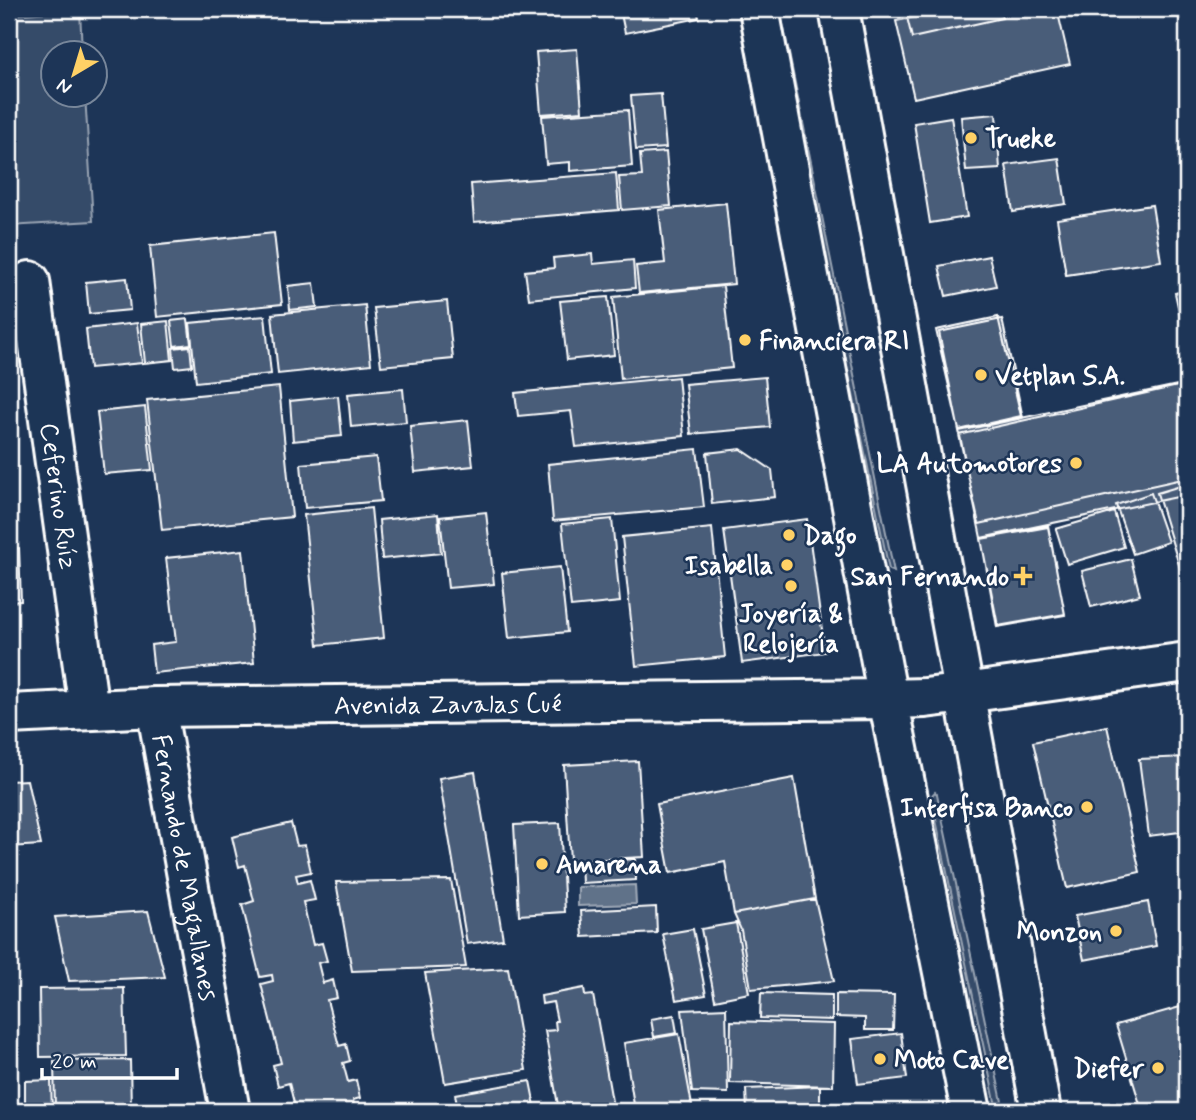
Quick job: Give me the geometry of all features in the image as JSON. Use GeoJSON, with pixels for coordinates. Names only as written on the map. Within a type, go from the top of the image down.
{"type":"FeatureCollection","features":[{"type":"Feature","properties":{"kind":"main road"},"geometry":{"type":"LineString","coordinates":[[759,9],[888,699],[971,1111]]}},
{"type":"Feature","properties":{"kind":"main road"},"geometry":{"type":"LineString","coordinates":[[838,9],[1041,1111]]}},
{"type":"Feature","properties":{"kind":"main road","name":"Ceferino Ruíz"},"geometry":{"type":"LineString","coordinates":[[30,281],[89,710]]}},
{"type":"Feature","properties":{"kind":"main road","name":"Avenida Zavalas Cué"},"geometry":{"type":"LineString","coordinates":[[9,714],[156,707],[925,698],[1187,662]]}},
{"type":"Feature","properties":{"kind":"main road","name":"Fernando de Magallanes"},"geometry":{"type":"LineString","coordinates":[[156,707],[230,1111]]}},
{"type":"Feature","properties":{"kind":"shaded area"},"geometry":{"type":"Polygon","coordinates":[[[774,9],[780,9],[894,572],[889,570],[774,9]]]}},
{"type":"Feature","properties":{"kind":"shaded area"},"geometry":{"type":"Polygon","coordinates":[[[80,10],[81,38],[38,38],[38,108],[86,108],[93,221],[9,226],[9,15],[80,10]]]}},
{"type":"Feature","properties":{"kind":"shaded area"},"geometry":{"type":"Polygon","coordinates":[[[935,792],[1004,1111],[997,1111],[931,796],[935,792]]]}},
{"type":"Feature","properties":{"kind":"shaded area"},"geometry":{"type":"Polygon","coordinates":[[[635,885],[636,904],[578,906],[578,887],[635,885]]]}},
{"type":"Feature","properties":{"kind":"building"},"geometry":{"type":"Polygon","coordinates":[[[620,9],[697,9],[699,18],[625,33],[620,9]]]}},
{"type":"Feature","properties":{"kind":"building"},"geometry":{"type":"Polygon","coordinates":[[[900,9],[928,9],[901,14],[900,9]]]}},
{"type":"Feature","properties":{"kind":"building"},"geometry":{"type":"Polygon","coordinates":[[[905,9],[1000,9],[1002,18],[912,38],[905,9]]]}},
{"type":"Feature","properties":{"kind":"building"},"geometry":{"type":"Polygon","coordinates":[[[953,9],[1057,9],[1070,64],[914,98],[896,21],[953,9]]]}},
{"type":"Feature","properties":{"kind":"building"},"geometry":{"type":"Polygon","coordinates":[[[953,9],[1057,9],[1070,64],[914,98],[896,21],[953,9]]]}},
{"type":"Feature","properties":{"kind":"building"},"geometry":{"type":"Polygon","coordinates":[[[577,49],[582,111],[541,114],[536,52],[577,49]]]}},
{"type":"Feature","properties":{"kind":"building"},"geometry":{"type":"Polygon","coordinates":[[[661,94],[666,148],[636,150],[631,96],[661,94]]]}},
{"type":"Feature","properties":{"kind":"building"},"geometry":{"type":"Polygon","coordinates":[[[628,110],[632,166],[570,171],[570,162],[546,164],[542,116],[628,110]]]}},
{"type":"Feature","properties":{"kind":"building"},"geometry":{"type":"Polygon","coordinates":[[[996,114],[1000,169],[966,171],[961,117],[996,114]]]}},
{"type":"Feature","properties":{"kind":"building"},"geometry":{"type":"Polygon","coordinates":[[[996,114],[1000,169],[966,171],[961,117],[996,114]]]}},
{"type":"Feature","properties":{"kind":"building"},"geometry":{"type":"Polygon","coordinates":[[[951,117],[967,217],[930,223],[914,123],[951,117]]]}},
{"type":"Feature","properties":{"kind":"building"},"geometry":{"type":"Polygon","coordinates":[[[951,117],[967,217],[930,223],[914,123],[951,117]]]}},
{"type":"Feature","properties":{"kind":"building"},"geometry":{"type":"Polygon","coordinates":[[[666,152],[671,206],[622,210],[619,177],[642,176],[640,154],[666,152]]]}},
{"type":"Feature","properties":{"kind":"building"},"geometry":{"type":"Polygon","coordinates":[[[1059,158],[1066,204],[1013,212],[1006,165],[1059,158]]]}},
{"type":"Feature","properties":{"kind":"building"},"geometry":{"type":"Polygon","coordinates":[[[1059,158],[1066,204],[1013,212],[1006,165],[1059,158]]]}},
{"type":"Feature","properties":{"kind":"building"},"geometry":{"type":"Polygon","coordinates":[[[616,173],[619,210],[474,222],[471,184],[616,173]]]}},
{"type":"Feature","properties":{"kind":"building"},"geometry":{"type":"Polygon","coordinates":[[[726,203],[734,284],[639,293],[636,266],[665,263],[659,210],[726,203]]]}},
{"type":"Feature","properties":{"kind":"building"},"geometry":{"type":"Polygon","coordinates":[[[1152,205],[1161,261],[1066,275],[1057,219],[1152,205]]]}},
{"type":"Feature","properties":{"kind":"building"},"geometry":{"type":"Polygon","coordinates":[[[274,233],[282,304],[157,317],[150,246],[274,233]]]}},
{"type":"Feature","properties":{"kind":"building"},"geometry":{"type":"Polygon","coordinates":[[[592,254],[593,264],[633,260],[635,288],[529,299],[525,271],[554,268],[553,258],[592,254]]]}},
{"type":"Feature","properties":{"kind":"building"},"geometry":{"type":"Polygon","coordinates":[[[989,256],[996,286],[946,296],[939,266],[989,256]]]}},
{"type":"Feature","properties":{"kind":"building"},"geometry":{"type":"Polygon","coordinates":[[[989,256],[996,286],[946,296],[939,266],[989,256]]]}},
{"type":"Feature","properties":{"kind":"building"},"geometry":{"type":"Polygon","coordinates":[[[127,278],[130,310],[89,314],[86,282],[127,278]]]}},
{"type":"Feature","properties":{"kind":"building"},"geometry":{"type":"Polygon","coordinates":[[[314,283],[317,307],[290,310],[288,286],[314,283]]]}},
{"type":"Feature","properties":{"kind":"building"},"geometry":{"type":"Polygon","coordinates":[[[723,286],[732,368],[621,379],[613,297],[723,286]]]}},
{"type":"Feature","properties":{"kind":"building"},"geometry":{"type":"Polygon","coordinates":[[[1187,290],[1187,348],[1175,293],[1187,290]]]}},
{"type":"Feature","properties":{"kind":"building"},"geometry":{"type":"Polygon","coordinates":[[[608,297],[614,355],[567,360],[560,301],[608,297]]]}},
{"type":"Feature","properties":{"kind":"building"},"geometry":{"type":"Polygon","coordinates":[[[447,301],[453,359],[381,366],[374,308],[447,301]]]}},
{"type":"Feature","properties":{"kind":"building"},"geometry":{"type":"Polygon","coordinates":[[[365,305],[371,364],[278,374],[272,314],[365,305]]]}},
{"type":"Feature","properties":{"kind":"building"},"geometry":{"type":"Polygon","coordinates":[[[265,316],[271,374],[196,382],[190,323],[265,316]]]}},
{"type":"Feature","properties":{"kind":"building","name":"Vetplan S.A."},"geometry":{"type":"Polygon","coordinates":[[[998,317],[1021,416],[959,430],[936,330],[998,317]]]}},
{"type":"Feature","properties":{"kind":"building"},"geometry":{"type":"Polygon","coordinates":[[[188,319],[191,344],[174,346],[171,321],[188,319]]]}},
{"type":"Feature","properties":{"kind":"building","name":"Vetplan S.A."},"geometry":{"type":"Polygon","coordinates":[[[1002,319],[1023,418],[959,431],[939,332],[1002,319]]]}},
{"type":"Feature","properties":{"kind":"building"},"geometry":{"type":"Polygon","coordinates":[[[168,321],[172,360],[145,363],[141,324],[168,321]]]}},
{"type":"Feature","properties":{"kind":"building"},"geometry":{"type":"Polygon","coordinates":[[[137,323],[142,363],[90,368],[86,329],[137,323]]]}},
{"type":"Feature","properties":{"kind":"building"},"geometry":{"type":"Polygon","coordinates":[[[190,346],[192,366],[175,368],[173,348],[190,346]]]}},
{"type":"Feature","properties":{"kind":"building"},"geometry":{"type":"Polygon","coordinates":[[[678,377],[684,436],[576,447],[571,411],[518,416],[515,393],[678,377]]]}},
{"type":"Feature","properties":{"kind":"building"},"geometry":{"type":"Polygon","coordinates":[[[765,377],[770,427],[691,434],[685,384],[765,377]]]}},
{"type":"Feature","properties":{"kind":"building","name":"LA Automotores"},"geometry":{"type":"Polygon","coordinates":[[[1187,383],[1187,495],[981,538],[959,431],[1187,383]]]}},
{"type":"Feature","properties":{"kind":"building","name":"LA Automotores"},"geometry":{"type":"Polygon","coordinates":[[[1187,384],[1187,478],[979,524],[959,435],[1187,384]]]}},
{"type":"Feature","properties":{"kind":"building"},"geometry":{"type":"Polygon","coordinates":[[[279,387],[292,517],[162,530],[147,400],[279,387]]]}},
{"type":"Feature","properties":{"kind":"building"},"geometry":{"type":"Polygon","coordinates":[[[403,389],[406,422],[351,427],[348,394],[403,389]]]}},
{"type":"Feature","properties":{"kind":"building"},"geometry":{"type":"Polygon","coordinates":[[[338,396],[342,436],[293,441],[290,401],[338,396]]]}},
{"type":"Feature","properties":{"kind":"building"},"geometry":{"type":"Polygon","coordinates":[[[145,407],[152,470],[104,474],[97,412],[145,407]]]}},
{"type":"Feature","properties":{"kind":"building"},"geometry":{"type":"Polygon","coordinates":[[[468,420],[473,466],[415,472],[410,426],[468,420]]]}},
{"type":"Feature","properties":{"kind":"building"},"geometry":{"type":"Polygon","coordinates":[[[697,449],[704,507],[553,521],[548,464],[697,449]]]}},
{"type":"Feature","properties":{"kind":"building"},"geometry":{"type":"Polygon","coordinates":[[[741,449],[772,470],[775,497],[712,504],[707,453],[741,449]]]}},
{"type":"Feature","properties":{"kind":"building"},"geometry":{"type":"Polygon","coordinates":[[[376,457],[381,501],[305,508],[301,464],[376,457]]]}},
{"type":"Feature","properties":{"kind":"building"},"geometry":{"type":"Polygon","coordinates":[[[1187,484],[1187,577],[1183,578],[1157,493],[1187,484]]]}},
{"type":"Feature","properties":{"kind":"building"},"geometry":{"type":"Polygon","coordinates":[[[1187,484],[1187,577],[1183,578],[1157,493],[1187,484]]]}},
{"type":"Feature","properties":{"kind":"building"},"geometry":{"type":"Polygon","coordinates":[[[1151,493],[1168,542],[1133,554],[1116,505],[1151,493]]]}},
{"type":"Feature","properties":{"kind":"building"},"geometry":{"type":"Polygon","coordinates":[[[371,508],[384,638],[318,645],[304,515],[371,508]]]}},
{"type":"Feature","properties":{"kind":"building"},"geometry":{"type":"Polygon","coordinates":[[[486,512],[494,584],[448,588],[440,517],[486,512]]]}},
{"type":"Feature","properties":{"kind":"building"},"geometry":{"type":"Polygon","coordinates":[[[1114,512],[1124,547],[1067,564],[1056,529],[1114,512]]]}},
{"type":"Feature","properties":{"kind":"building"},"geometry":{"type":"Polygon","coordinates":[[[438,514],[441,553],[382,559],[379,520],[438,514]]]}},
{"type":"Feature","properties":{"kind":"building"},"geometry":{"type":"Polygon","coordinates":[[[612,519],[620,602],[571,607],[562,524],[612,519]]]}},
{"type":"Feature","properties":{"kind":"building"},"geometry":{"type":"Polygon","coordinates":[[[807,519],[825,652],[742,663],[724,530],[807,519]]]}},
{"type":"Feature","properties":{"kind":"building","name":"San Fernando"},"geometry":{"type":"Polygon","coordinates":[[[1048,525],[1065,615],[997,627],[981,538],[1048,525]]]}},
{"type":"Feature","properties":{"kind":"building","name":"San Fernando"},"geometry":{"type":"Polygon","coordinates":[[[1048,527],[1065,614],[998,626],[981,539],[1048,527]]]}},
{"type":"Feature","properties":{"kind":"building"},"geometry":{"type":"Polygon","coordinates":[[[712,528],[725,657],[636,666],[622,537],[712,528]]]}},
{"type":"Feature","properties":{"kind":"building"},"geometry":{"type":"Polygon","coordinates":[[[19,548],[21,601],[9,602],[9,549],[19,548]]]}},
{"type":"Feature","properties":{"kind":"building"},"geometry":{"type":"Polygon","coordinates":[[[243,550],[254,663],[154,673],[151,645],[176,642],[166,558],[243,550]]]}},
{"type":"Feature","properties":{"kind":"building"},"geometry":{"type":"Polygon","coordinates":[[[1131,559],[1140,595],[1091,607],[1082,571],[1131,559]]]}},
{"type":"Feature","properties":{"kind":"building"},"geometry":{"type":"Polygon","coordinates":[[[1131,559],[1140,595],[1091,607],[1082,571],[1131,559]]]}},
{"type":"Feature","properties":{"kind":"building"},"geometry":{"type":"Polygon","coordinates":[[[560,567],[567,632],[509,638],[502,573],[560,567]]]}},
{"type":"Feature","properties":{"kind":"building","name":"Interfisa Banco"},"geometry":{"type":"Polygon","coordinates":[[[1107,726],[1140,872],[1067,888],[1033,742],[1107,726]]]}},
{"type":"Feature","properties":{"kind":"building"},"geometry":{"type":"Polygon","coordinates":[[[1187,757],[1187,831],[1149,836],[1139,759],[1187,757]]]}},
{"type":"Feature","properties":{"kind":"building"},"geometry":{"type":"Polygon","coordinates":[[[638,761],[644,857],[570,861],[564,765],[638,761]]]}},
{"type":"Feature","properties":{"kind":"building"},"geometry":{"type":"Polygon","coordinates":[[[475,772],[503,939],[467,944],[439,778],[475,772]]]}},
{"type":"Feature","properties":{"kind":"building"},"geometry":{"type":"Polygon","coordinates":[[[794,778],[815,899],[734,914],[725,862],[670,873],[657,804],[794,778]]]}},
{"type":"Feature","properties":{"kind":"building"},"geometry":{"type":"Polygon","coordinates":[[[27,780],[41,845],[9,847],[9,781],[27,780]]]}},
{"type":"Feature","properties":{"kind":"building"},"geometry":{"type":"Polygon","coordinates":[[[291,823],[297,846],[305,845],[311,872],[296,875],[298,883],[310,880],[315,900],[303,902],[313,945],[322,943],[327,961],[318,963],[323,983],[333,980],[337,998],[327,1000],[339,1046],[346,1044],[350,1061],[343,1063],[348,1082],[356,1080],[360,1098],[353,1100],[355,1111],[283,1111],[295,1107],[289,1083],[278,1086],[273,1065],[281,1063],[261,984],[273,981],[272,975],[260,977],[242,905],[254,901],[245,865],[239,867],[232,837],[291,823]]]}},
{"type":"Feature","properties":{"kind":"building"},"geometry":{"type":"Polygon","coordinates":[[[560,823],[565,912],[519,915],[514,825],[560,823]]]}},
{"type":"Feature","properties":{"kind":"building"},"geometry":{"type":"Polygon","coordinates":[[[635,859],[636,880],[582,883],[581,862],[635,859]]]}},
{"type":"Feature","properties":{"kind":"building"},"geometry":{"type":"Polygon","coordinates":[[[451,880],[466,967],[352,971],[336,882],[451,880]]]}},
{"type":"Feature","properties":{"kind":"building"},"geometry":{"type":"Polygon","coordinates":[[[815,899],[834,981],[751,989],[741,930],[734,914],[815,899]]]}},
{"type":"Feature","properties":{"kind":"building","name":"Monzon"},"geometry":{"type":"Polygon","coordinates":[[[1148,902],[1156,946],[1084,960],[1075,916],[1148,902]]]}},
{"type":"Feature","properties":{"kind":"building"},"geometry":{"type":"Polygon","coordinates":[[[656,907],[657,933],[583,937],[581,911],[656,907]]]}},
{"type":"Feature","properties":{"kind":"building"},"geometry":{"type":"Polygon","coordinates":[[[148,911],[165,977],[69,981],[55,917],[148,911]]]}},
{"type":"Feature","properties":{"kind":"building"},"geometry":{"type":"Polygon","coordinates":[[[736,923],[749,993],[715,1000],[701,929],[736,923]]]}},
{"type":"Feature","properties":{"kind":"building"},"geometry":{"type":"Polygon","coordinates":[[[693,929],[706,995],[676,1000],[663,934],[693,929]]]}},
{"type":"Feature","properties":{"kind":"building"},"geometry":{"type":"Polygon","coordinates":[[[508,968],[526,1070],[445,1083],[425,973],[508,968]]]}},
{"type":"Feature","properties":{"kind":"building"},"geometry":{"type":"Polygon","coordinates":[[[124,988],[126,1056],[40,1057],[39,989],[124,988]]]}},
{"type":"Feature","properties":{"kind":"building"},"geometry":{"type":"Polygon","coordinates":[[[584,988],[585,996],[593,995],[613,1107],[559,1111],[545,1031],[556,1030],[557,1021],[553,1002],[542,1004],[541,996],[584,988]]]}},
{"type":"Feature","properties":{"kind":"building"},"geometry":{"type":"Polygon","coordinates":[[[761,993],[832,995],[832,1020],[760,1018],[761,993]]]}},
{"type":"Feature","properties":{"kind":"building"},"geometry":{"type":"Polygon","coordinates":[[[836,994],[894,995],[893,1030],[865,1030],[865,1018],[836,1017],[836,994]]]}},
{"type":"Feature","properties":{"kind":"building","name":"Diefer"},"geometry":{"type":"Polygon","coordinates":[[[1187,1005],[1187,1111],[1142,1111],[1116,1025],[1187,1005]]]}},
{"type":"Feature","properties":{"kind":"building"},"geometry":{"type":"Polygon","coordinates":[[[726,1008],[728,1093],[692,1092],[682,1010],[726,1008]]]}},
{"type":"Feature","properties":{"kind":"building"},"geometry":{"type":"Polygon","coordinates":[[[674,1015],[677,1033],[654,1037],[651,1019],[674,1015]]]}},
{"type":"Feature","properties":{"kind":"building"},"geometry":{"type":"Polygon","coordinates":[[[731,1021],[834,1024],[833,1086],[730,1083],[731,1021]]]}},
{"type":"Feature","properties":{"kind":"building","name":"Moto Cave"},"geometry":{"type":"Polygon","coordinates":[[[901,1033],[907,1078],[858,1084],[852,1039],[901,1033]]]}},
{"type":"Feature","properties":{"kind":"building"},"geometry":{"type":"Polygon","coordinates":[[[679,1034],[693,1111],[635,1111],[624,1043],[679,1034]]]}},
{"type":"Feature","properties":{"kind":"building"},"geometry":{"type":"Polygon","coordinates":[[[130,1060],[131,1111],[55,1111],[54,1061],[130,1060]]]}},
{"type":"Feature","properties":{"kind":"building"},"geometry":{"type":"Polygon","coordinates":[[[51,1080],[52,1111],[25,1111],[25,1081],[51,1080]]]}},
{"type":"Feature","properties":{"kind":"building"},"geometry":{"type":"Polygon","coordinates":[[[530,1081],[536,1111],[458,1111],[455,1094],[530,1081]]]}},
{"type":"Feature","properties":{"kind":"building"},"geometry":{"type":"Polygon","coordinates":[[[820,1086],[820,1111],[747,1111],[746,1089],[820,1086]]]}},
{"type":"Feature","properties":{"kind":"place","name":"Trueke"},"geometry":{"type":"Point","coordinates":[971,138]}},
{"type":"Feature","properties":{"kind":"place","name":"Financiera RI"},"geometry":{"type":"Point","coordinates":[745,340]}},
{"type":"Feature","properties":{"kind":"place","name":"Vetplan S.A."},"geometry":{"type":"Point","coordinates":[981,375]}},
{"type":"Feature","properties":{"kind":"place","name":"LA Automotores"},"geometry":{"type":"Point","coordinates":[1076,463]}},
{"type":"Feature","properties":{"kind":"place","name":"Dago"},"geometry":{"type":"Point","coordinates":[789,535]}},
{"type":"Feature","properties":{"kind":"place","name":"Isabella"},"geometry":{"type":"Point","coordinates":[787,565]}},
{"type":"Feature","properties":{"kind":"place","name":"San Fernando"},"geometry":{"type":"Point","coordinates":[1023,576]}},
{"type":"Feature","properties":{"kind":"place","name":"Joyería & Relojería"},"geometry":{"type":"Point","coordinates":[791,586]}},
{"type":"Feature","properties":{"kind":"place","name":"Interfisa Banco"},"geometry":{"type":"Point","coordinates":[1087,807]}},
{"type":"Feature","properties":{"kind":"place","name":"Amarena"},"geometry":{"type":"Point","coordinates":[542,864]}},
{"type":"Feature","properties":{"kind":"place","name":"Monzon"},"geometry":{"type":"Point","coordinates":[1116,931]}},
{"type":"Feature","properties":{"kind":"place","name":"Moto Cave"},"geometry":{"type":"Point","coordinates":[880,1059]}},
{"type":"Feature","properties":{"kind":"place","name":"Diefer"},"geometry":{"type":"Point","coordinates":[1158,1068]}}]}
